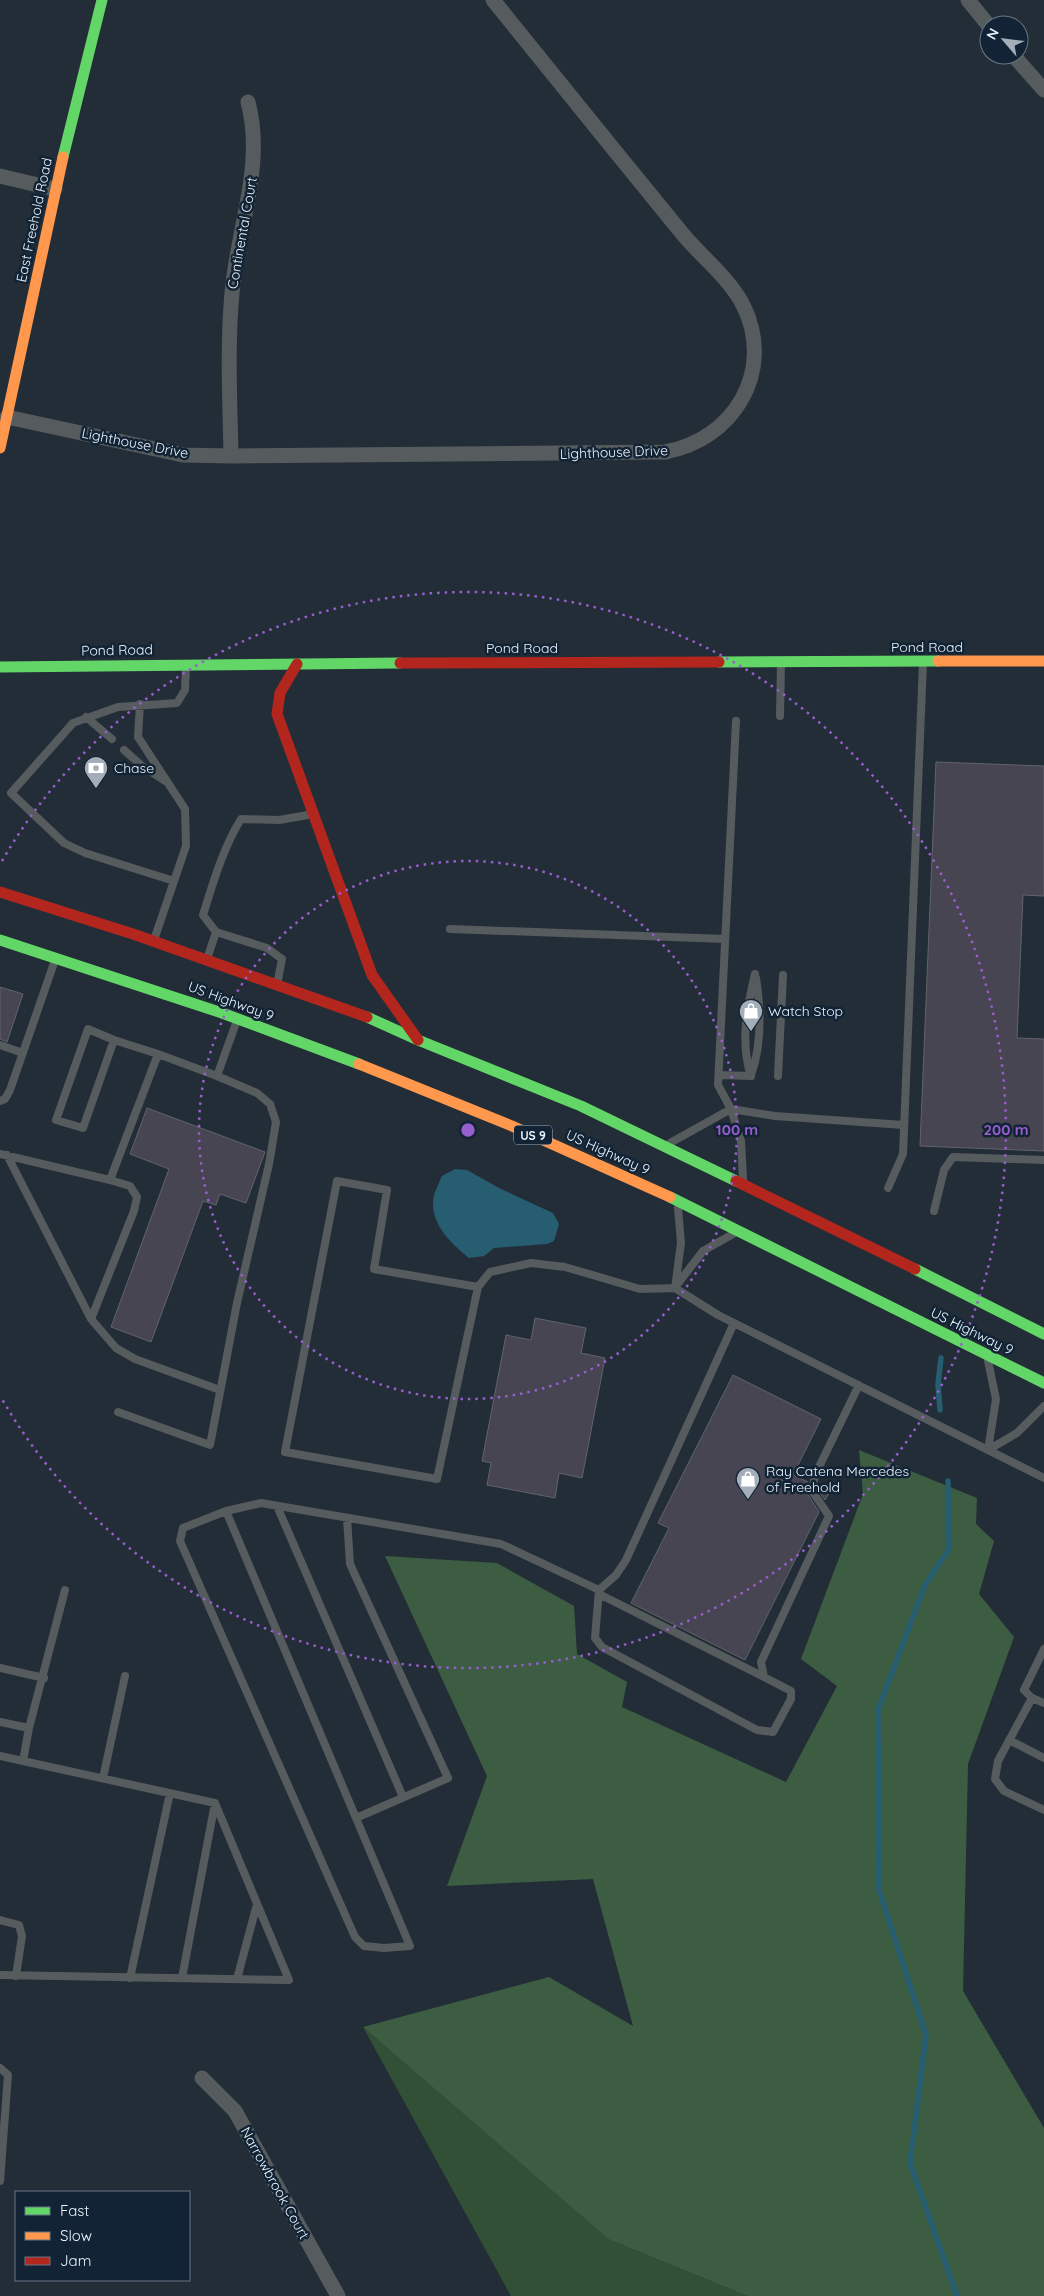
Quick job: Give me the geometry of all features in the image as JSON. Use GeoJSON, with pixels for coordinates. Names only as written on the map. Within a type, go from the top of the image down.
{"type":"FeatureCollection","features":[{"type":"Feature","properties":{"kind":"main road","name":"East Freehold Road"},"geometry":{"type":"LineString","coordinates":[[0,448],[55,189],[102,0]]}},
{"type":"Feature","properties":{"kind":"main road","name":"Pond Road"},"geometry":{"type":"LineString","coordinates":[[0,667],[186,664],[1044,661]]}},
{"type":"Feature","properties":{"kind":"main road"},"geometry":{"type":"LineString","coordinates":[[297,664],[282,686],[277,699],[277,714],[372,974],[418,1040]]}},
{"type":"Feature","properties":{"kind":"main road"},"geometry":{"type":"LineString","coordinates":[[0,892],[154,941],[354,1011],[418,1040],[581,1106],[743,1183],[1044,1334]]}},
{"type":"Feature","properties":{"kind":"main road","name":"US Highway 9"},"geometry":{"type":"LineString","coordinates":[[0,940],[56,957],[238,1019],[467,1107],[581,1156],[677,1201],[1044,1383]]}},
{"type":"Feature","properties":{"kind":"street","name":"Lighthouse Drive"},"geometry":{"type":"LineString","coordinates":[[7,417],[182,455],[231,456],[665,452],[682,450],[702,440],[723,425],[745,394],[752,370],[754,344],[750,322],[737,294],[685,237],[492,0]]}},
{"type":"Feature","properties":{"kind":"street"},"geometry":{"type":"LineString","coordinates":[[968,0],[980,15]]}},
{"type":"Feature","properties":{"kind":"street"},"geometry":{"type":"LineString","coordinates":[[1022,65],[1044,90]]}},
{"type":"Feature","properties":{"kind":"street","name":"Continental Court"},"geometry":{"type":"LineString","coordinates":[[231,456],[232,292],[238,240],[252,180],[254,154],[254,132],[248,102]]}},
{"type":"Feature","properties":{"kind":"street"},"geometry":{"type":"LineString","coordinates":[[0,176],[55,189]]}},
{"type":"Feature","properties":{"kind":"street","name":"Narrowbrook Court"},"geometry":{"type":"LineString","coordinates":[[202,2078],[235,2111],[338,2296]]}},
{"type":"Feature","properties":{"kind":"lane"},"geometry":{"type":"LineString","coordinates":[[888,1188],[903,1154],[923,662]]}},
{"type":"Feature","properties":{"kind":"lane"},"geometry":{"type":"LineString","coordinates":[[780,716],[781,663]]}},
{"type":"Feature","properties":{"kind":"lane"},"geometry":{"type":"LineString","coordinates":[[174,881],[85,853],[64,844],[11,793],[73,723],[118,706],[177,703],[185,690],[186,664]]}},
{"type":"Feature","properties":{"kind":"lane"},"geometry":{"type":"LineString","coordinates":[[140,704],[138,737],[185,809],[186,846],[154,941]]}},
{"type":"Feature","properties":{"kind":"lane"},"geometry":{"type":"LineString","coordinates":[[86,717],[112,739]]}},
{"type":"Feature","properties":{"kind":"lane"},"geometry":{"type":"LineString","coordinates":[[736,721],[718,1085],[731,1109],[741,1141],[743,1183]]}},
{"type":"Feature","properties":{"kind":"lane"},"geometry":{"type":"LineString","coordinates":[[124,750],[142,766],[169,783]]}},
{"type":"Feature","properties":{"kind":"lane"},"geometry":{"type":"LineString","coordinates":[[277,984],[282,959],[267,948],[216,932],[203,915],[234,829],[241,820],[280,820],[313,814]]}},
{"type":"Feature","properties":{"kind":"lane"},"geometry":{"type":"LineString","coordinates":[[450,930],[725,939]]}},
{"type":"Feature","properties":{"kind":"lane"},"geometry":{"type":"LineString","coordinates":[[208,960],[216,932]]}},
{"type":"Feature","properties":{"kind":"lane"},"geometry":{"type":"LineString","coordinates":[[0,1101],[4,1099],[10,1090],[56,957]]}},
{"type":"Feature","properties":{"kind":"lane"},"geometry":{"type":"LineString","coordinates":[[755,974],[759,996],[759,1032],[757,1060],[751,1076],[745,1058],[748,1004],[755,974]]}},
{"type":"Feature","properties":{"kind":"lane"},"geometry":{"type":"LineString","coordinates":[[778,1076],[783,975]]}},
{"type":"Feature","properties":{"kind":"lane"},"geometry":{"type":"LineString","coordinates":[[217,1076],[238,1019]]}},
{"type":"Feature","properties":{"kind":"lane"},"geometry":{"type":"LineString","coordinates":[[114,1040],[83,1128],[56,1120],[88,1029],[217,1076],[257,1093],[270,1104],[276,1122],[269,1164],[237,1303],[210,1445],[118,1412]]}},
{"type":"Feature","properties":{"kind":"lane"},"geometry":{"type":"LineString","coordinates":[[0,1045],[23,1053]]}},
{"type":"Feature","properties":{"kind":"lane"},"geometry":{"type":"LineString","coordinates":[[110,1180],[158,1054]]}},
{"type":"Feature","properties":{"kind":"lane"},"geometry":{"type":"LineString","coordinates":[[719,1075],[751,1076]]}},
{"type":"Feature","properties":{"kind":"lane"},"geometry":{"type":"LineString","coordinates":[[665,1146],[731,1109],[775,1116],[904,1125]]}},
{"type":"Feature","properties":{"kind":"lane"},"geometry":{"type":"LineString","coordinates":[[3,1154],[91,1319],[116,1348],[135,1358],[220,1390]]}},
{"type":"Feature","properties":{"kind":"lane"},"geometry":{"type":"LineString","coordinates":[[3,1154],[130,1186],[137,1197],[134,1211],[91,1319]]}},
{"type":"Feature","properties":{"kind":"lane"},"geometry":{"type":"LineString","coordinates":[[934,1211],[944,1170],[952,1157],[1044,1160]]}},
{"type":"Feature","properties":{"kind":"lane"},"geometry":{"type":"LineString","coordinates":[[478,1287],[374,1269],[388,1190],[337,1181],[285,1452],[437,1479],[478,1287],[490,1272],[531,1264],[565,1267],[640,1288],[675,1288],[734,1323],[1044,1478]]}},
{"type":"Feature","properties":{"kind":"lane"},"geometry":{"type":"LineString","coordinates":[[675,1288],[681,1243],[677,1201]]}},
{"type":"Feature","properties":{"kind":"lane"},"geometry":{"type":"LineString","coordinates":[[675,1288],[703,1251],[737,1231]]}},
{"type":"Feature","properties":{"kind":"lane"},"geometry":{"type":"LineString","coordinates":[[226,1511],[410,1946],[384,1948],[364,1946],[355,1937],[180,1541],[183,1528],[226,1511],[261,1503],[501,1544],[599,1592],[791,1691],[791,1699],[772,1732],[757,1730],[602,1647],[595,1638],[599,1592],[626,1560],[734,1323]]}},
{"type":"Feature","properties":{"kind":"lane"},"geometry":{"type":"LineString","coordinates":[[986,1354],[996,1399],[988,1450]]}},
{"type":"Feature","properties":{"kind":"lane"},"geometry":{"type":"LineString","coordinates":[[764,1677],[761,1662],[829,1516],[812,1491],[815,1475],[859,1385]]}},
{"type":"Feature","properties":{"kind":"lane"},"geometry":{"type":"LineString","coordinates":[[988,1450],[1017,1433],[1044,1406]]}},
{"type":"Feature","properties":{"kind":"lane"},"geometry":{"type":"LineString","coordinates":[[277,1506],[402,1798]]}},
{"type":"Feature","properties":{"kind":"lane"},"geometry":{"type":"LineString","coordinates":[[347,1518],[350,1564],[448,1778],[356,1818]]}},
{"type":"Feature","properties":{"kind":"lane"},"geometry":{"type":"LineString","coordinates":[[23,1760],[29,1728],[44,1678],[65,1590]]}},
{"type":"Feature","properties":{"kind":"lane"},"geometry":{"type":"LineString","coordinates":[[1044,1649],[1024,1690],[1032,1698],[1044,1703]]}},
{"type":"Feature","properties":{"kind":"lane"},"geometry":{"type":"LineString","coordinates":[[0,1668],[44,1678]]}},
{"type":"Feature","properties":{"kind":"lane"},"geometry":{"type":"LineString","coordinates":[[103,1778],[125,1676]]}},
{"type":"Feature","properties":{"kind":"lane"},"geometry":{"type":"LineString","coordinates":[[1032,1698],[998,1761],[995,1779],[1004,1791],[1044,1810]]}},
{"type":"Feature","properties":{"kind":"lane"},"geometry":{"type":"LineString","coordinates":[[0,1722],[29,1728]]}},
{"type":"Feature","properties":{"kind":"lane"},"geometry":{"type":"LineString","coordinates":[[1009,1740],[1044,1758]]}},
{"type":"Feature","properties":{"kind":"lane"},"geometry":{"type":"LineString","coordinates":[[0,1756],[215,1803]]}},
{"type":"Feature","properties":{"kind":"lane"},"geometry":{"type":"LineString","coordinates":[[130,1978],[170,1793]]}},
{"type":"Feature","properties":{"kind":"lane"},"geometry":{"type":"LineString","coordinates":[[0,1976],[289,1980],[215,1803]]}},
{"type":"Feature","properties":{"kind":"lane"},"geometry":{"type":"LineString","coordinates":[[182,1978],[215,1803]]}},
{"type":"Feature","properties":{"kind":"lane"},"geometry":{"type":"LineString","coordinates":[[237,1979],[257,1903]]}},
{"type":"Feature","properties":{"kind":"lane"},"geometry":{"type":"LineString","coordinates":[[0,1920],[19,1924],[22,1936],[16,1976]]}},
{"type":"Feature","properties":{"kind":"lane"},"geometry":{"type":"LineString","coordinates":[[0,2068],[8,2075],[0,2181]]}},
{"type":"Feature","properties":{"kind":"green space"},"geometry":{"type":"Polygon","coordinates":[[[859,1450],[977,1498],[976,1524],[994,1541],[979,1594],[1014,1637],[968,1764],[963,1991],[1044,2128],[1044,2296],[747,2296],[608,2239],[363,2027],[549,1977],[633,2026],[593,1879],[447,1886],[487,1776],[385,1556],[497,1563],[574,1606],[577,1654],[627,1682],[622,1707],[786,1782],[837,1686],[801,1659],[863,1494],[859,1450]]]}},
{"type":"Feature","properties":{"kind":"green space"},"geometry":{"type":"Polygon","coordinates":[[[363,2027],[608,2239],[747,2296],[511,2296],[363,2027]]]}},
{"type":"Feature","properties":{"kind":"water"},"geometry":{"type":"Polygon","coordinates":[[[455,1169],[467,1170],[499,1188],[553,1213],[559,1224],[554,1241],[547,1244],[494,1248],[484,1256],[469,1258],[444,1234],[439,1227],[434,1211],[434,1196],[442,1176],[455,1169]]]}},
{"type":"Feature","properties":{"kind":"building"},"geometry":{"type":"Polygon","coordinates":[[[936,762],[1044,766],[1044,896],[1023,895],[1017,1038],[1044,1039],[1044,1151],[920,1146],[936,762]]]}},
{"type":"Feature","properties":{"kind":"building"},"geometry":{"type":"Polygon","coordinates":[[[0,987],[23,994],[7,1042],[0,1039],[0,987]]]}},
{"type":"Feature","properties":{"kind":"building"},"geometry":{"type":"Polygon","coordinates":[[[147,1108],[265,1152],[246,1203],[220,1194],[216,1205],[203,1201],[151,1342],[111,1327],[169,1169],[130,1154],[147,1108]]]}},
{"type":"Feature","properties":{"kind":"building"},"geometry":{"type":"Polygon","coordinates":[[[535,1318],[586,1328],[581,1353],[605,1358],[582,1478],[559,1473],[555,1498],[487,1485],[491,1463],[482,1461],[506,1335],[531,1340],[535,1318]]]}},
{"type":"Feature","properties":{"kind":"building"},"geometry":{"type":"Polygon","coordinates":[[[733,1375],[821,1419],[793,1475],[808,1482],[807,1493],[819,1512],[745,1660],[631,1603],[669,1528],[658,1523],[733,1375]]]}},
{"type":"Feature","properties":{"kind":"building"},"geometry":{"type":"Polygon","coordinates":[[[818,1487],[829,1493],[825,1500],[818,1490],[818,1487]]]}},
{"type":"Feature","properties":{"kind":"waterway"},"geometry":{"type":"LineString","coordinates":[[940,1410],[938,1384],[941,1358]]}},
{"type":"Feature","properties":{"kind":"waterway"},"geometry":{"type":"LineString","coordinates":[[948,1481],[949,1549],[925,1585],[878,1710],[879,1890],[926,2035],[910,2163],[957,2296]]}},
{"type":"Feature","properties":{"kind":"traffic: fast"},"geometry":{"type":"LineString","coordinates":[[63,157],[102,0]]}},
{"type":"Feature","properties":{"kind":"traffic: fast"},"geometry":{"type":"LineString","coordinates":[[719,662],[938,661]]}},
{"type":"Feature","properties":{"kind":"traffic: fast"},"geometry":{"type":"LineString","coordinates":[[0,667],[400,663]]}},
{"type":"Feature","properties":{"kind":"traffic: fast"},"geometry":{"type":"LineString","coordinates":[[0,940],[222,1013],[359,1064]]}},
{"type":"Feature","properties":{"kind":"traffic: fast"},"geometry":{"type":"LineString","coordinates":[[367,1017],[418,1040],[581,1106],[736,1181]]}},
{"type":"Feature","properties":{"kind":"traffic: fast"},"geometry":{"type":"LineString","coordinates":[[670,1197],[1044,1383]]}},
{"type":"Feature","properties":{"kind":"traffic: fast"},"geometry":{"type":"LineString","coordinates":[[915,1269],[1044,1334]]}},
{"type":"Feature","properties":{"kind":"traffic: slow"},"geometry":{"type":"LineString","coordinates":[[0,448],[63,157]]}},
{"type":"Feature","properties":{"kind":"traffic: slow"},"geometry":{"type":"LineString","coordinates":[[938,661],[1044,661]]}},
{"type":"Feature","properties":{"kind":"traffic: slow"},"geometry":{"type":"LineString","coordinates":[[359,1064],[512,1126],[670,1197]]}},
{"type":"Feature","properties":{"kind":"traffic: jam"},"geometry":{"type":"LineString","coordinates":[[400,663],[719,662]]}},
{"type":"Feature","properties":{"kind":"traffic: jam"},"geometry":{"type":"LineString","coordinates":[[297,664],[280,693],[277,714],[372,975],[418,1040]]}},
{"type":"Feature","properties":{"kind":"traffic: jam"},"geometry":{"type":"LineString","coordinates":[[0,892],[133,934],[367,1017]]}},
{"type":"Feature","properties":{"kind":"traffic: jam"},"geometry":{"type":"LineString","coordinates":[[736,1181],[915,1269]]}},
{"type":"Feature","properties":{"kind":"place","name":"Chase"},"geometry":{"type":"Point","coordinates":[96,789]}},
{"type":"Feature","properties":{"kind":"place","name":"Watch Stop"},"geometry":{"type":"Point","coordinates":[751,1032]}},
{"type":"Feature","properties":{"kind":"place","name":"Ray Catena Mercedes of Freehold"},"geometry":{"type":"Point","coordinates":[748,1500]}}]}
